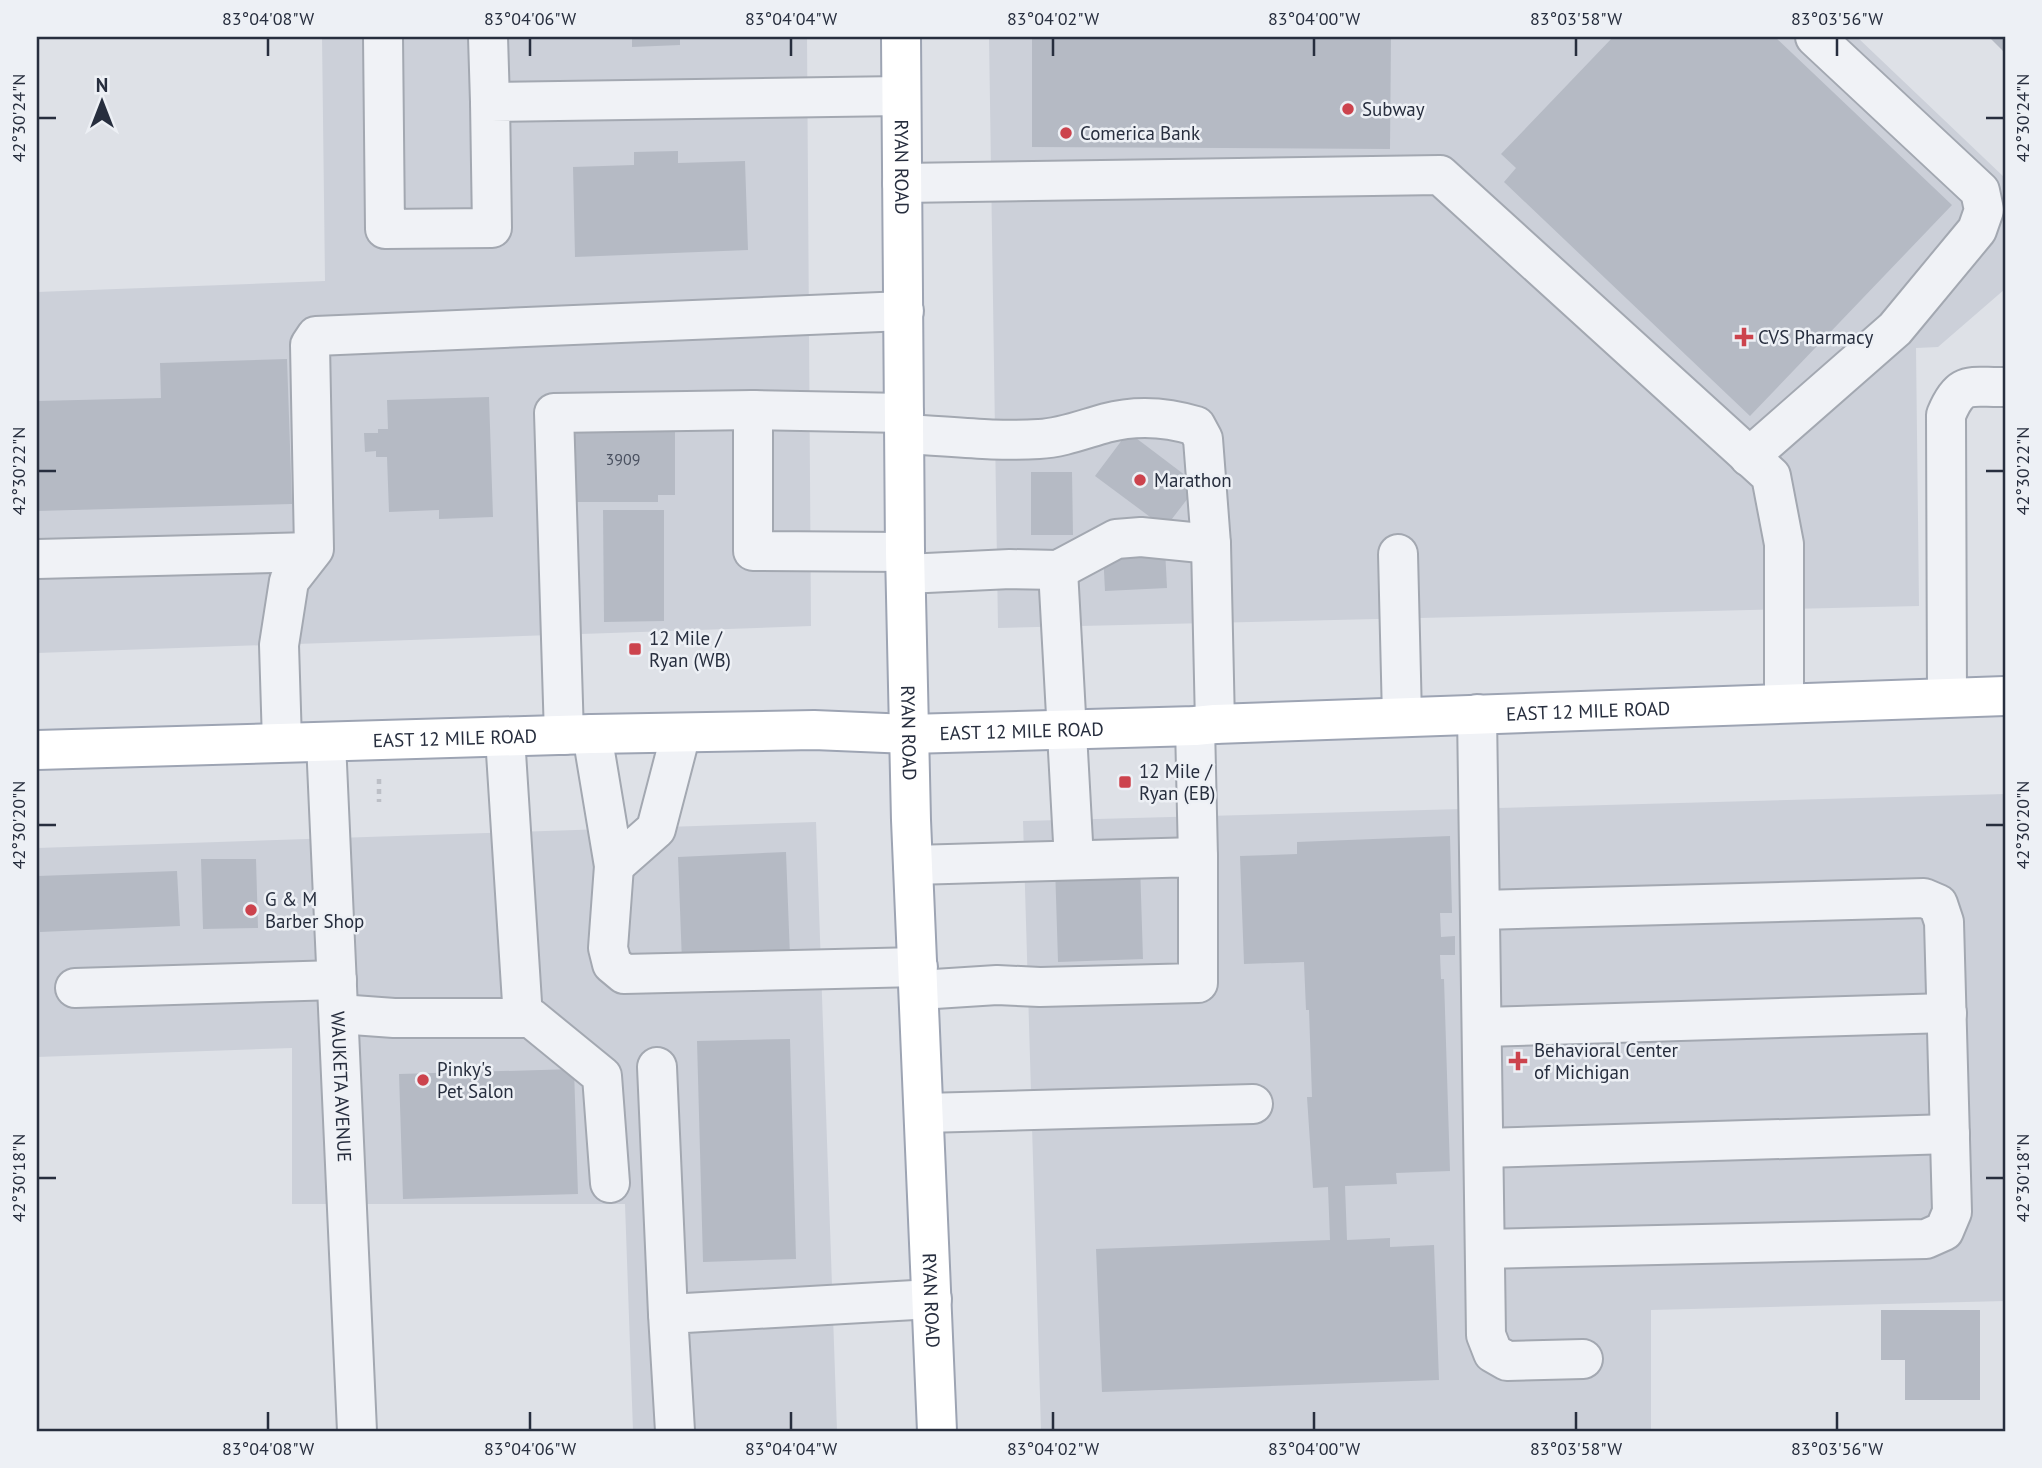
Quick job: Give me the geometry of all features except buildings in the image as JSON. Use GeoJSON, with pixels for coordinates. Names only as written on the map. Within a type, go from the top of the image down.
{"type":"FeatureCollection","features":[{"type":"Feature","properties":{"kind":"main road","name":"RYAN ROAD"},"geometry":{"type":"LineString","coordinates":[[901,37],[909,734],[937,1431]]}},
{"type":"Feature","properties":{"kind":"main road","name":"EAST 12 MILE ROAD"},"geometry":{"type":"LineString","coordinates":[[37,750],[814,730],[909,734],[1066,730],[2005,695]]}},
{"type":"Feature","properties":{"kind":"street"},"geometry":{"type":"LineString","coordinates":[[383,37],[385,229],[492,228],[488,37]]}},
{"type":"Feature","properties":{"kind":"street"},"geometry":{"type":"LineString","coordinates":[[1749,457],[1895,329],[1977,230],[1984,210],[1980,191],[1815,37]]}},
{"type":"Feature","properties":{"kind":"street"},"geometry":{"type":"LineString","coordinates":[[490,102],[901,96]]}},
{"type":"Feature","properties":{"kind":"street"},"geometry":{"type":"LineString","coordinates":[[902,183],[1440,175],[1771,476],[1784,544],[1784,702]]}},
{"type":"Feature","properties":{"kind":"street"},"geometry":{"type":"LineString","coordinates":[[282,742],[279,645],[289,581],[314,549],[310,345],[316,336],[904,311]]}},
{"type":"Feature","properties":{"kind":"street"},"geometry":{"type":"LineString","coordinates":[[1947,697],[1946,415],[1954,396],[1965,388],[2005,387]]}},
{"type":"Feature","properties":{"kind":"street"},"geometry":{"type":"LineString","coordinates":[[753,410],[753,551],[906,563],[1058,570],[1116,539],[1141,537],[1212,544]]}},
{"type":"Feature","properties":{"kind":"street"},"geometry":{"type":"LineString","coordinates":[[753,410],[904,423],[1039,439],[1066,436],[1135,417],[1178,420],[1196,426],[1203,439],[1212,544],[1198,857],[1198,983],[1040,987],[918,978],[624,974],[612,964],[608,948],[614,866],[578,735],[554,413],[753,410]]}},
{"type":"Feature","properties":{"kind":"street"},"geometry":{"type":"LineString","coordinates":[[37,559],[311,552]]}},
{"type":"Feature","properties":{"kind":"street"},"geometry":{"type":"LineString","coordinates":[[1398,554],[1402,718]]}},
{"type":"Feature","properties":{"kind":"street"},"geometry":{"type":"LineString","coordinates":[[1058,570],[1074,860]]}},
{"type":"Feature","properties":{"kind":"street"},"geometry":{"type":"LineString","coordinates":[[1478,714],[1486,1335],[1493,1353],[1507,1361],[1583,1359]]}},
{"type":"Feature","properties":{"kind":"street"},"geometry":{"type":"LineString","coordinates":[[614,866],[656,829],[681,733]]}},
{"type":"Feature","properties":{"kind":"street"},"geometry":{"type":"LineString","coordinates":[[505,737],[523,1018]]}},
{"type":"Feature","properties":{"kind":"street","name":"WAUKETA AVENUE"},"geometry":{"type":"LineString","coordinates":[[327,742],[357,1431]]}},
{"type":"Feature","properties":{"kind":"street"},"geometry":{"type":"LineString","coordinates":[[913,865],[1198,857]]}},
{"type":"Feature","properties":{"kind":"street"},"geometry":{"type":"LineString","coordinates":[[1482,909],[1924,898],[1938,904],[1944,922],[1952,1212],[1944,1231],[1926,1239],[1485,1249]]}},
{"type":"Feature","properties":{"kind":"street"},"geometry":{"type":"LineString","coordinates":[[75,988],[338,997],[394,1018],[531,1018],[602,1076],[610,1183]]}},
{"type":"Feature","properties":{"kind":"street"},"geometry":{"type":"LineString","coordinates":[[1483,1027],[1947,1013]]}},
{"type":"Feature","properties":{"kind":"street"},"geometry":{"type":"LineString","coordinates":[[657,1067],[675,1431]]}},
{"type":"Feature","properties":{"kind":"street"},"geometry":{"type":"LineString","coordinates":[[924,1113],[1253,1104]]}},
{"type":"Feature","properties":{"kind":"street"},"geometry":{"type":"LineString","coordinates":[[1484,1147],[1950,1133]]}},
{"type":"Feature","properties":{"kind":"street"},"geometry":{"type":"LineString","coordinates":[[668,1314],[932,1299]]}},
{"type":"Feature","properties":{"kind":"shaded area"},"geometry":{"type":"Polygon","coordinates":[[[322,37],[807,37],[811,626],[37,653],[37,292],[325,281],[322,37]]]}},
{"type":"Feature","properties":{"kind":"shaded area"},"geometry":{"type":"Polygon","coordinates":[[[989,37],[1857,37],[2005,178],[2005,289],[1938,347],[1916,348],[1919,606],[998,628],[989,37]]]}},
{"type":"Feature","properties":{"kind":"shaded area","name":"Behavioral Center of Michigan"},"geometry":{"type":"Polygon","coordinates":[[[2005,794],[2005,1301],[1651,1310],[1651,1431],[1041,1431],[1023,821],[2005,794]]]}},
{"type":"Feature","properties":{"kind":"shaded area"},"geometry":{"type":"Polygon","coordinates":[[[816,822],[837,1431],[633,1431],[625,1204],[292,1204],[292,1048],[37,1057],[37,848],[816,822]]]}},
{"type":"Feature","properties":{"kind":"place","name":"Subway"},"geometry":{"type":"Point","coordinates":[1348,109]}},
{"type":"Feature","properties":{"kind":"place","name":"Comerica Bank"},"geometry":{"type":"Point","coordinates":[1066,133]}},
{"type":"Feature","properties":{"kind":"place","name":"CVS Pharmacy"},"geometry":{"type":"Point","coordinates":[1744,337]}},
{"type":"Feature","properties":{"kind":"place","name":"Marathon"},"geometry":{"type":"Point","coordinates":[1140,480]}},
{"type":"Feature","properties":{"kind":"place","name":"12 Mile / Ryan (WB)"},"geometry":{"type":"Point","coordinates":[635,649]}},
{"type":"Feature","properties":{"kind":"place","name":"12 Mile / Ryan (EB)"},"geometry":{"type":"Point","coordinates":[1125,782]}},
{"type":"Feature","properties":{"kind":"place","name":"G & M Barber Shop"},"geometry":{"type":"Point","coordinates":[251,910]}},
{"type":"Feature","properties":{"kind":"place","name":"Behavioral Center of Michigan"},"geometry":{"type":"Point","coordinates":[1518,1061]}},
{"type":"Feature","properties":{"kind":"place","name":"Pinky's Pet Salon"},"geometry":{"type":"Point","coordinates":[423,1080]}}]}
